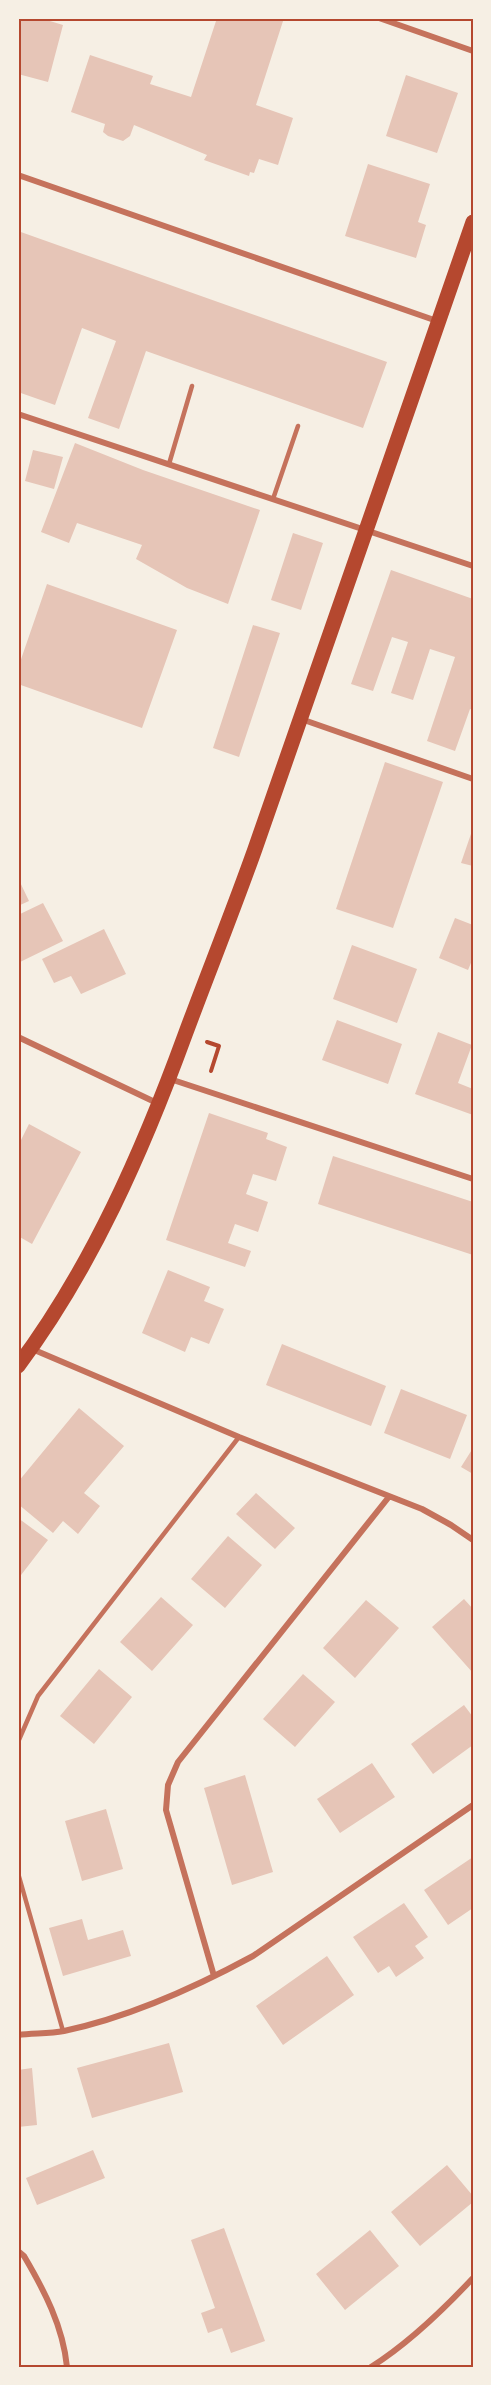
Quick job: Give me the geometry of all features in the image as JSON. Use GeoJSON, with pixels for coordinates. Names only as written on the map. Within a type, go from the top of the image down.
{"type":"FeatureCollection","features":[{"type":"Feature","properties":{"kind":"main road"},"geometry":{"type":"LineString","coordinates":[[18,1366],[77,1274],[118,1196],[170,1079],[301,719],[473,222]]}},
{"type":"Feature","properties":{"kind":"street"},"geometry":{"type":"LineString","coordinates":[[378,18],[473,51]]}},
{"type":"Feature","properties":{"kind":"street"},"geometry":{"type":"LineString","coordinates":[[18,175],[438,321]]}},
{"type":"Feature","properties":{"kind":"street"},"geometry":{"type":"LineString","coordinates":[[18,414],[473,566]]}},
{"type":"Feature","properties":{"kind":"street"},"geometry":{"type":"LineString","coordinates":[[301,719],[473,779]]}},
{"type":"Feature","properties":{"kind":"street"},"geometry":{"type":"LineString","coordinates":[[18,1037],[160,1104]]}},
{"type":"Feature","properties":{"kind":"street"},"geometry":{"type":"LineString","coordinates":[[170,1079],[473,1179]]}},
{"type":"Feature","properties":{"kind":"street"},"geometry":{"type":"LineString","coordinates":[[31,1349],[388,1498],[422,1509],[451,1524],[473,1540]]}},
{"type":"Feature","properties":{"kind":"street"},"geometry":{"type":"LineString","coordinates":[[214,1976],[166,1810],[168,1785],[178,1762],[388,1498]]}},
{"type":"Feature","properties":{"kind":"street"},"geometry":{"type":"LineString","coordinates":[[18,2035],[63,2031],[140,2009],[214,1976],[253,1956],[473,1805]]}},
{"type":"Feature","properties":{"kind":"street"},"geometry":{"type":"LineString","coordinates":[[18,2251],[24,2256],[47,2295],[65,2350],[67,2367]]}},
{"type":"Feature","properties":{"kind":"street"},"geometry":{"type":"LineString","coordinates":[[371,2367],[384,2359],[473,2278]]}},
{"type":"Feature","properties":{"kind":"street"},"geometry":{"type":"LineString","coordinates":[[384,2359],[385,2367]]}},
{"type":"Feature","properties":{"kind":"lane"},"geometry":{"type":"LineString","coordinates":[[169,464],[192,386]]}},
{"type":"Feature","properties":{"kind":"lane"},"geometry":{"type":"LineString","coordinates":[[273,499],[298,426]]}},
{"type":"Feature","properties":{"kind":"lane"},"geometry":{"type":"LineString","coordinates":[[18,1742],[38,1696],[239,1437]]}},
{"type":"Feature","properties":{"kind":"lane"},"geometry":{"type":"LineString","coordinates":[[18,1873],[63,2031]]}},
{"type":"Feature","properties":{"kind":"building"},"geometry":{"type":"Polygon","coordinates":[[[18,18],[40,18],[63,25],[48,82],[18,74],[18,18]]]}},
{"type":"Feature","properties":{"kind":"building"},"geometry":{"type":"Polygon","coordinates":[[[217,18],[284,18],[256,105],[293,118],[278,165],[259,159],[254,173],[250,172],[249,176],[204,160],[207,155],[134,125],[130,136],[123,141],[108,136],[103,132],[105,124],[71,112],[90,55],[153,76],[150,84],[191,97],[217,18]]]}},
{"type":"Feature","properties":{"kind":"building"},"geometry":{"type":"Polygon","coordinates":[[[406,75],[458,93],[437,153],[386,136],[406,75]]]}},
{"type":"Feature","properties":{"kind":"building"},"geometry":{"type":"Polygon","coordinates":[[[368,164],[430,184],[418,222],[426,225],[416,258],[345,236],[368,164]]]}},
{"type":"Feature","properties":{"kind":"building"},"geometry":{"type":"Polygon","coordinates":[[[18,231],[387,362],[363,428],[146,351],[119,429],[88,418],[116,341],[82,328],[55,405],[18,392],[18,231]]]}},
{"type":"Feature","properties":{"kind":"building"},"geometry":{"type":"Polygon","coordinates":[[[75,443],[143,470],[260,510],[228,604],[187,588],[136,559],[142,545],[77,523],[69,543],[41,532],[75,443]]]}},
{"type":"Feature","properties":{"kind":"building"},"geometry":{"type":"Polygon","coordinates":[[[33,450],[63,457],[54,489],[25,481],[33,450]]]}},
{"type":"Feature","properties":{"kind":"building"},"geometry":{"type":"Polygon","coordinates":[[[293,533],[323,543],[301,610],[271,600],[293,533]]]}},
{"type":"Feature","properties":{"kind":"building"},"geometry":{"type":"Polygon","coordinates":[[[391,570],[473,599],[473,710],[470,709],[455,751],[427,741],[455,657],[430,649],[413,700],[391,693],[408,642],[392,637],[373,691],[351,684],[391,570]]]}},
{"type":"Feature","properties":{"kind":"building"},"geometry":{"type":"Polygon","coordinates":[[[47,584],[177,630],[142,728],[18,684],[18,668],[47,584]]]}},
{"type":"Feature","properties":{"kind":"building"},"geometry":{"type":"Polygon","coordinates":[[[253,625],[280,633],[239,757],[213,748],[253,625]]]}},
{"type":"Feature","properties":{"kind":"building"},"geometry":{"type":"Polygon","coordinates":[[[385,762],[443,782],[393,928],[336,909],[385,762]]]}},
{"type":"Feature","properties":{"kind":"building"},"geometry":{"type":"Polygon","coordinates":[[[473,828],[473,866],[461,863],[473,828]]]}},
{"type":"Feature","properties":{"kind":"building"},"geometry":{"type":"Polygon","coordinates":[[[18,878],[29,901],[18,906],[18,878]]]}},
{"type":"Feature","properties":{"kind":"building"},"geometry":{"type":"Polygon","coordinates":[[[43,903],[63,941],[18,963],[18,915],[43,903]]]}},
{"type":"Feature","properties":{"kind":"building"},"geometry":{"type":"Polygon","coordinates":[[[455,918],[473,925],[473,958],[468,970],[439,958],[455,918]]]}},
{"type":"Feature","properties":{"kind":"building"},"geometry":{"type":"Polygon","coordinates":[[[104,929],[126,974],[81,994],[71,976],[54,983],[42,959],[104,929]]]}},
{"type":"Feature","properties":{"kind":"building"},"geometry":{"type":"Polygon","coordinates":[[[352,945],[417,969],[397,1023],[333,999],[352,945]]]}},
{"type":"Feature","properties":{"kind":"building"},"geometry":{"type":"Polygon","coordinates":[[[337,1020],[402,1044],[388,1084],[322,1060],[337,1020]]]}},
{"type":"Feature","properties":{"kind":"building"},"geometry":{"type":"Polygon","coordinates":[[[438,1032],[472,1045],[458,1083],[473,1089],[473,1115],[415,1094],[438,1032]]]}},
{"type":"Feature","properties":{"kind":"building"},"geometry":{"type":"Polygon","coordinates":[[[209,1113],[268,1133],[266,1139],[287,1147],[276,1181],[253,1174],[246,1194],[268,1202],[258,1232],[235,1224],[228,1243],[251,1251],[245,1267],[166,1240],[209,1113]]]}},
{"type":"Feature","properties":{"kind":"building"},"geometry":{"type":"Polygon","coordinates":[[[29,1124],[81,1152],[32,1244],[18,1236],[18,1146],[29,1124]]]}},
{"type":"Feature","properties":{"kind":"building"},"geometry":{"type":"Polygon","coordinates":[[[333,1156],[473,1202],[473,1255],[318,1204],[333,1156]]]}},
{"type":"Feature","properties":{"kind":"building"},"geometry":{"type":"Polygon","coordinates":[[[168,1270],[210,1287],[204,1301],[224,1309],[209,1344],[191,1337],[185,1352],[142,1333],[168,1270]]]}},
{"type":"Feature","properties":{"kind":"building"},"geometry":{"type":"Polygon","coordinates":[[[282,1344],[386,1386],[371,1426],[266,1385],[282,1344]]]}},
{"type":"Feature","properties":{"kind":"building"},"geometry":{"type":"Polygon","coordinates":[[[401,1389],[467,1415],[450,1459],[384,1433],[401,1389]]]}},
{"type":"Feature","properties":{"kind":"building"},"geometry":{"type":"Polygon","coordinates":[[[79,1408],[124,1446],[84,1493],[100,1506],[78,1534],[63,1521],[53,1533],[18,1504],[18,1482],[79,1408]]]}},
{"type":"Feature","properties":{"kind":"building"},"geometry":{"type":"Polygon","coordinates":[[[473,1448],[473,1474],[461,1467],[473,1448]]]}},
{"type":"Feature","properties":{"kind":"building"},"geometry":{"type":"Polygon","coordinates":[[[256,1493],[295,1528],[275,1549],[236,1514],[256,1493]]]}},
{"type":"Feature","properties":{"kind":"building"},"geometry":{"type":"Polygon","coordinates":[[[18,1518],[48,1540],[18,1579],[18,1518]]]}},
{"type":"Feature","properties":{"kind":"building"},"geometry":{"type":"Polygon","coordinates":[[[228,1536],[262,1565],[225,1608],[191,1579],[228,1536]]]}},
{"type":"Feature","properties":{"kind":"building"},"geometry":{"type":"Polygon","coordinates":[[[161,1597],[193,1625],[152,1671],[120,1642],[161,1597]]]}},
{"type":"Feature","properties":{"kind":"building"},"geometry":{"type":"Polygon","coordinates":[[[464,1599],[473,1609],[473,1673],[432,1627],[464,1599]]]}},
{"type":"Feature","properties":{"kind":"building"},"geometry":{"type":"Polygon","coordinates":[[[366,1600],[399,1628],[355,1678],[323,1648],[366,1600]]]}},
{"type":"Feature","properties":{"kind":"building"},"geometry":{"type":"Polygon","coordinates":[[[99,1669],[132,1697],[94,1744],[60,1716],[99,1669]]]}},
{"type":"Feature","properties":{"kind":"building"},"geometry":{"type":"Polygon","coordinates":[[[303,1674],[335,1702],[295,1747],[263,1719],[303,1674]]]}},
{"type":"Feature","properties":{"kind":"building"},"geometry":{"type":"Polygon","coordinates":[[[464,1705],[473,1717],[473,1745],[433,1774],[411,1744],[464,1705]]]}},
{"type":"Feature","properties":{"kind":"building"},"geometry":{"type":"Polygon","coordinates":[[[372,1763],[395,1797],[340,1833],[317,1799],[372,1763]]]}},
{"type":"Feature","properties":{"kind":"building"},"geometry":{"type":"Polygon","coordinates":[[[245,1775],[273,1872],[232,1885],[204,1788],[245,1775]]]}},
{"type":"Feature","properties":{"kind":"building"},"geometry":{"type":"Polygon","coordinates":[[[106,1809],[123,1869],[82,1881],[65,1821],[106,1809]]]}},
{"type":"Feature","properties":{"kind":"building"},"geometry":{"type":"Polygon","coordinates":[[[473,1857],[473,1908],[448,1925],[424,1890],[473,1857]]]}},
{"type":"Feature","properties":{"kind":"building"},"geometry":{"type":"Polygon","coordinates":[[[404,1903],[428,1937],[415,1946],[424,1958],[396,1977],[389,1966],[378,1973],[353,1937],[404,1903]]]}},
{"type":"Feature","properties":{"kind":"building"},"geometry":{"type":"Polygon","coordinates":[[[82,1919],[88,1940],[123,1930],[131,1956],[63,1976],[49,1928],[82,1919]]]}},
{"type":"Feature","properties":{"kind":"building"},"geometry":{"type":"Polygon","coordinates":[[[327,1956],[354,1995],[283,2045],[256,2006],[327,1956]]]}},
{"type":"Feature","properties":{"kind":"building"},"geometry":{"type":"Polygon","coordinates":[[[169,2043],[183,2092],[92,2118],[77,2068],[169,2043]]]}},
{"type":"Feature","properties":{"kind":"building"},"geometry":{"type":"Polygon","coordinates":[[[32,2068],[37,2125],[18,2127],[18,2070],[32,2068]]]}},
{"type":"Feature","properties":{"kind":"building"},"geometry":{"type":"Polygon","coordinates":[[[93,2150],[105,2178],[37,2205],[26,2178],[93,2150]]]}},
{"type":"Feature","properties":{"kind":"building"},"geometry":{"type":"Polygon","coordinates":[[[447,2165],[473,2196],[473,2202],[420,2246],[391,2212],[447,2165]]]}},
{"type":"Feature","properties":{"kind":"building"},"geometry":{"type":"Polygon","coordinates":[[[224,2228],[265,2341],[231,2353],[222,2328],[208,2333],[201,2313],[215,2308],[191,2240],[224,2228]]]}},
{"type":"Feature","properties":{"kind":"building"},"geometry":{"type":"Polygon","coordinates":[[[370,2230],[399,2266],[345,2310],[316,2274],[370,2230]]]}}]}
